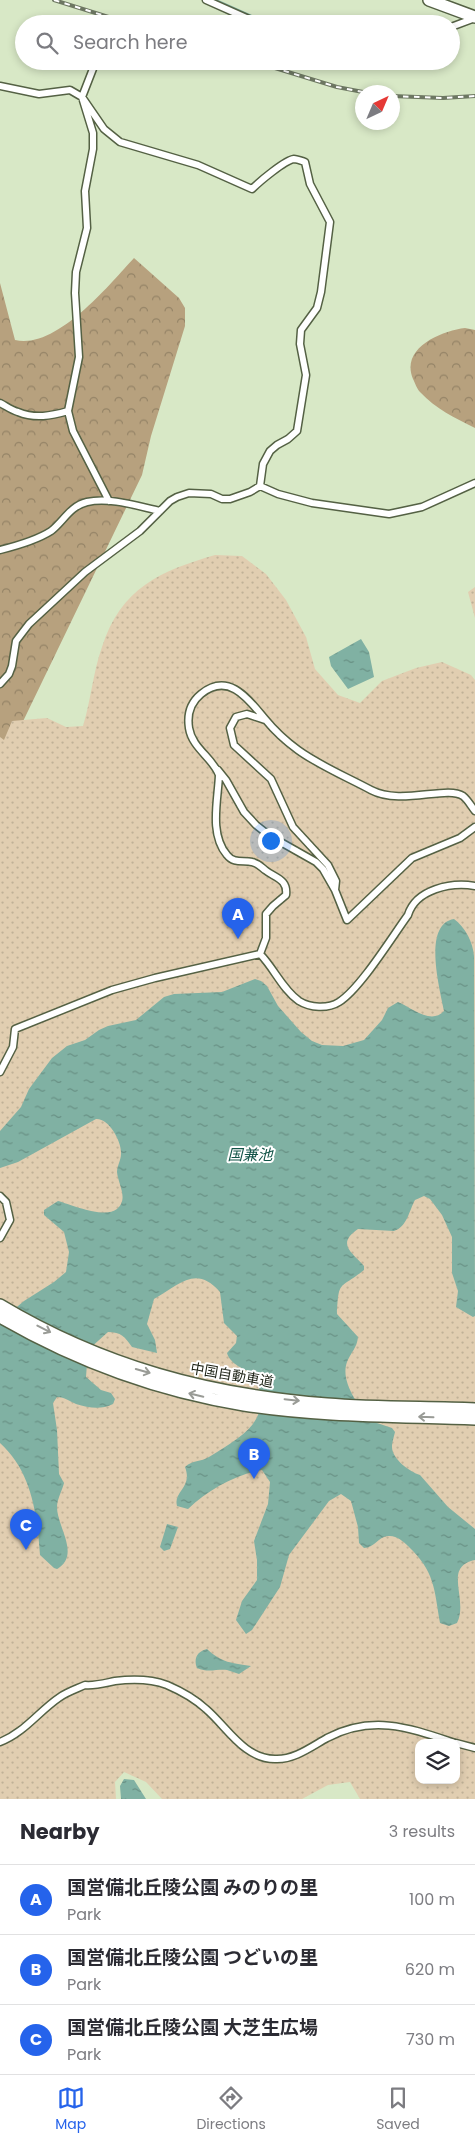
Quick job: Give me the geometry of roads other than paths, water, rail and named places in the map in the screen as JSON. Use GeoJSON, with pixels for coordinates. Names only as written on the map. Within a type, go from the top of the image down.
{"type":"FeatureCollection","features":[{"type":"Feature","properties":{"kind":"highway"},"geometry":{"type":"LineString","coordinates":[[429,0],[453,4],[475,17]]}},
{"type":"Feature","properties":{"kind":"highway","name":"中国自動車道"},"geometry":{"type":"LineString","coordinates":[[0,1309],[41,1328],[95,1359],[164,1388],[244,1399],[327,1414],[364,1411],[475,1409]]}},
{"type":"Feature","properties":{"kind":"highway","name":"中国自動車道"},"geometry":{"type":"LineString","coordinates":[[364,1411],[475,1419]]}},
{"type":"Feature","properties":{"kind":"street"},"geometry":{"type":"LineString","coordinates":[[206,0],[240,15]]}},
{"type":"Feature","properties":{"kind":"street"},"geometry":{"type":"LineString","coordinates":[[460,23],[475,17]]}},
{"type":"Feature","properties":{"kind":"street"},"geometry":{"type":"LineString","coordinates":[[92,70],[82,97],[93,133],[85,190],[87,228],[76,272],[74,293],[79,357],[68,411],[73,431],[109,502]]}},
{"type":"Feature","properties":{"kind":"street"},"geometry":{"type":"LineString","coordinates":[[0,86],[39,94],[70,90],[82,97],[104,130],[120,142],[198,164],[252,189],[263,177],[278,169],[284,162],[293,159],[305,162],[310,184],[330,222],[321,292],[316,308],[301,330],[300,344],[306,375],[297,430],[288,439],[277,444],[270,451],[263,464],[260,486]]}},
{"type":"Feature","properties":{"kind":"street"},"geometry":{"type":"LineString","coordinates":[[0,404],[16,412],[47,417],[68,411]]}},
{"type":"Feature","properties":{"kind":"street"},"geometry":{"type":"LineString","coordinates":[[260,486],[278,494],[312,503],[389,514],[422,507],[475,483]]}},
{"type":"Feature","properties":{"kind":"street"},"geometry":{"type":"LineString","coordinates":[[0,684],[9,674],[12,666],[16,640],[29,624],[91,567],[140,531],[160,511],[182,494],[203,493],[222,499],[230,499],[260,486]]}},
{"type":"Feature","properties":{"kind":"street"},"geometry":{"type":"LineString","coordinates":[[0,550],[52,530],[76,506],[87,502],[109,502],[160,511]]}},
{"type":"Feature","properties":{"kind":"street"},"geometry":{"type":"LineString","coordinates":[[475,811],[464,796],[454,793],[399,798],[374,792],[313,760],[291,745],[266,720],[250,700],[234,688],[227,686],[215,687],[198,697],[189,713],[190,734],[200,750],[226,780],[244,812],[270,836],[316,862],[323,869],[335,890],[347,920],[412,858],[460,838],[475,828]]}},
{"type":"Feature","properties":{"kind":"street"},"geometry":{"type":"LineString","coordinates":[[266,720],[252,715],[236,717],[230,728],[232,742],[243,755],[271,779],[293,827],[328,865],[336,881],[335,890]]}},
{"type":"Feature","properties":{"kind":"street"},"geometry":{"type":"LineString","coordinates":[[217,770],[219,793],[215,818],[225,853],[235,861],[256,863],[278,877],[286,887],[286,895],[266,914],[266,938],[260,954]]}},
{"type":"Feature","properties":{"kind":"street"},"geometry":{"type":"LineString","coordinates":[[260,954],[297,1000],[316,1007],[330,1006],[339,1002],[359,982],[408,915],[410,909],[419,900],[436,889],[453,886],[475,886]]}},
{"type":"Feature","properties":{"kind":"street"},"geometry":{"type":"LineString","coordinates":[[0,1072],[13,1048],[15,1028],[112,990],[260,954]]}},
{"type":"Feature","properties":{"kind":"street"},"geometry":{"type":"LineString","coordinates":[[0,1196],[9,1208],[10,1220],[0,1238]]}},
{"type":"Feature","properties":{"kind":"street"},"geometry":{"type":"LineString","coordinates":[[0,1742],[20,1732],[61,1696],[77,1688],[85,1685],[135,1680],[151,1680],[167,1685],[193,1699],[220,1722],[244,1748],[261,1757],[275,1759],[290,1757],[340,1732],[377,1724],[414,1728],[445,1739]]}},
{"type":"Feature","properties":{"kind":"street"},"geometry":{"type":"LineString","coordinates":[[460,1744],[475,1748]]}},
{"type":"Feature","properties":{"kind":"water"},"geometry":{"type":"Polygon","coordinates":[[[361,639],[369,652],[374,677],[348,689],[331,666],[329,657],[361,639]]]}},
{"type":"Feature","properties":{"kind":"water","name":"国兼池"},"geometry":{"type":"Polygon","coordinates":[[[454,919],[468,935],[474,956],[475,1316],[473,1317],[456,1307],[458,1291],[452,1273],[452,1237],[442,1215],[430,1199],[424,1196],[415,1200],[405,1222],[398,1229],[394,1231],[358,1229],[351,1234],[348,1239],[348,1248],[364,1266],[364,1270],[342,1286],[337,1314],[358,1337],[345,1370],[351,1392],[368,1420],[392,1428],[395,1432],[392,1445],[393,1452],[398,1460],[411,1471],[420,1475],[448,1507],[475,1529],[475,1560],[465,1564],[460,1569],[458,1577],[460,1614],[457,1623],[449,1626],[440,1623],[432,1581],[424,1564],[404,1542],[397,1537],[391,1536],[381,1538],[367,1548],[364,1548],[359,1543],[358,1527],[351,1501],[341,1494],[329,1501],[289,1555],[280,1587],[252,1630],[246,1634],[236,1620],[242,1601],[257,1580],[257,1560],[254,1541],[268,1504],[270,1482],[262,1470],[252,1472],[222,1484],[188,1509],[177,1506],[178,1497],[187,1480],[185,1467],[209,1457],[244,1433],[258,1415],[261,1403],[260,1390],[254,1374],[234,1363],[227,1353],[236,1343],[237,1336],[224,1323],[220,1292],[203,1279],[187,1280],[154,1299],[147,1324],[155,1340],[157,1353],[132,1347],[122,1336],[108,1332],[88,1350],[86,1377],[101,1390],[111,1393],[115,1399],[113,1404],[99,1408],[90,1407],[57,1397],[53,1403],[57,1430],[59,1474],[64,1483],[57,1507],[68,1549],[64,1563],[57,1569],[54,1568],[40,1555],[37,1524],[26,1480],[11,1454],[0,1443],[0,1321],[24,1301],[66,1272],[69,1252],[64,1232],[44,1215],[44,1210],[58,1201],[105,1213],[112,1212],[120,1205],[123,1196],[117,1172],[121,1149],[117,1137],[110,1126],[106,1122],[96,1119],[18,1162],[0,1168],[0,1131],[21,1107],[29,1089],[52,1058],[67,1046],[85,1040],[108,1026],[136,1020],[164,997],[174,994],[222,992],[255,979],[261,981],[267,986],[278,1006],[301,1032],[312,1041],[322,1045],[343,1046],[364,1040],[382,1020],[388,1008],[398,1002],[427,1016],[439,1015],[444,1011],[437,974],[436,945],[438,933],[444,924],[454,919]]]}},
{"type":"Feature","properties":{"kind":"water"},"geometry":{"type":"Polygon","coordinates":[[[167,1524],[178,1527],[170,1549],[164,1551],[160,1547],[167,1524]]]}},
{"type":"Feature","properties":{"kind":"water"},"geometry":{"type":"Polygon","coordinates":[[[207,1649],[223,1660],[251,1666],[239,1674],[227,1670],[208,1671],[197,1668],[197,1656],[201,1651],[207,1649]]]}},
{"type":"Feature","properties":{"kind":"water"},"geometry":{"type":"Polygon","coordinates":[[[124,1779],[134,1780],[146,1799],[121,1799],[120,1786],[124,1779]]]}},
{"type":"Feature","properties":{"kind":"waterway"},"geometry":{"type":"LineString","coordinates":[[216,0],[250,15]]}},
{"type":"Feature","properties":{"kind":"railway"},"geometry":{"type":"LineString","coordinates":[[54,0],[102,15]]}},
{"type":"Feature","properties":{"kind":"railway"},"geometry":{"type":"LineString","coordinates":[[281,70],[355,90]]}},
{"type":"Feature","properties":{"kind":"railway"},"geometry":{"type":"LineString","coordinates":[[400,96],[443,98],[475,96]]}},
{"type":"Feature","properties":{"kind":"place","name":"国営備北丘陵公園 みのりの里"},"geometry":{"type":"Point","coordinates":[238,939]}},
{"type":"Feature","properties":{"kind":"place","name":"国営備北丘陵公園 つどいの里"},"geometry":{"type":"Point","coordinates":[254,1479]}},
{"type":"Feature","properties":{"kind":"place","name":"国営備北丘陵公園 大芝生広場"},"geometry":{"type":"Point","coordinates":[26,1550]}}]}
